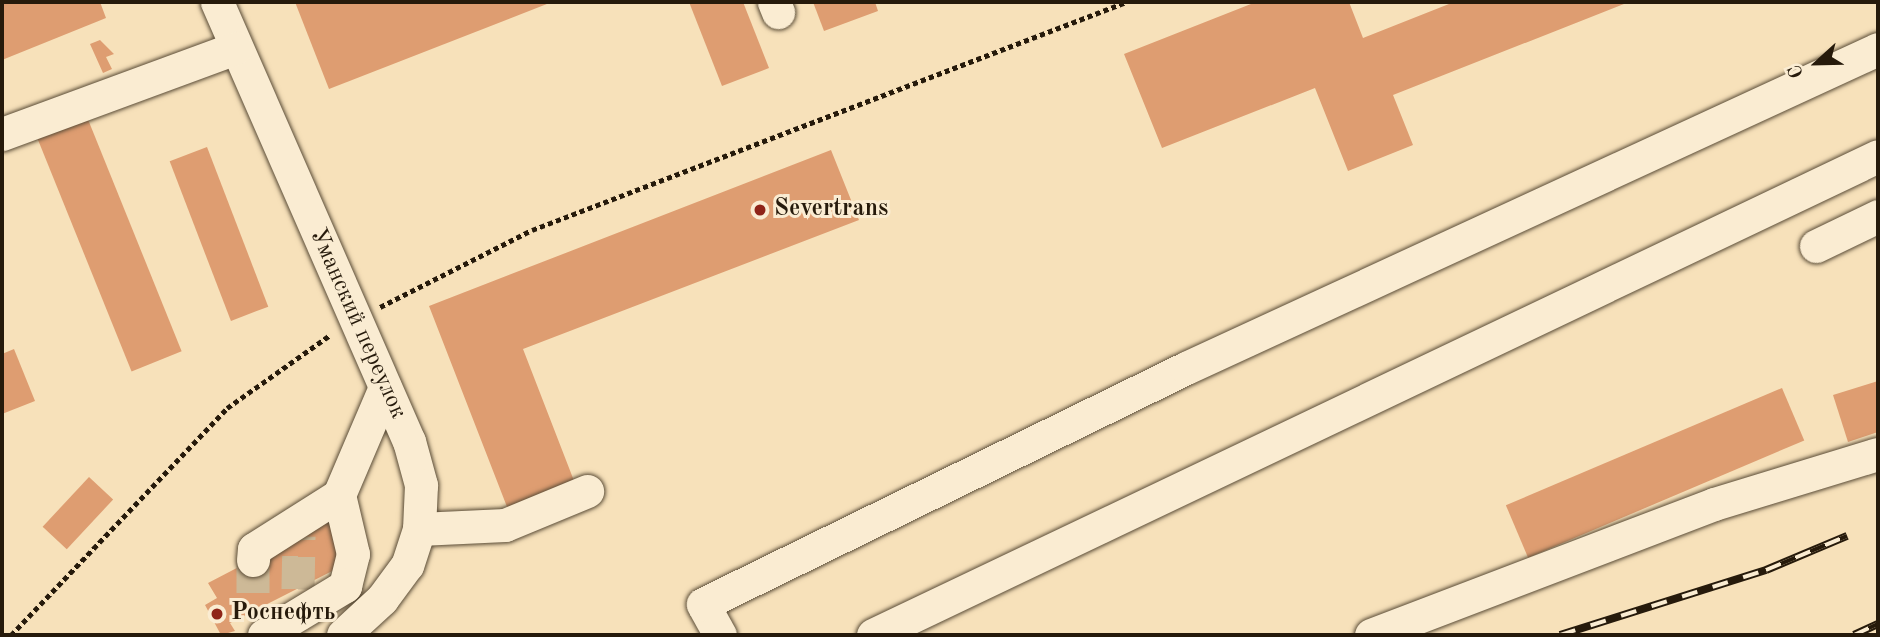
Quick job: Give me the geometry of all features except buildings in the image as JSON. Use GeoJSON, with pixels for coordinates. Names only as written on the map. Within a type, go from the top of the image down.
{"type":"FeatureCollection","features":[{"type":"Feature","properties":{"kind":"street","name":"Уманский переулок"},"geometry":{"type":"LineString","coordinates":[[216,2],[386,387],[421,485],[419,529],[407,565],[382,599],[343,635]]}},
{"type":"Feature","properties":{"kind":"street"},"geometry":{"type":"LineString","coordinates":[[2,134],[236,48]]}},
{"type":"Feature","properties":{"kind":"street"},"geometry":{"type":"LineString","coordinates":[[720,635],[703,604],[1186,368],[1878,50]]}},
{"type":"Feature","properties":{"kind":"street"},"geometry":{"type":"LineString","coordinates":[[873,635],[1878,156]]}},
{"type":"Feature","properties":{"kind":"street"},"geometry":{"type":"LineString","coordinates":[[1815,246],[1878,216]]}},
{"type":"Feature","properties":{"kind":"street"},"geometry":{"type":"LineString","coordinates":[[253,560],[254,549],[300,529],[339,495],[386,387]]}},
{"type":"Feature","properties":{"kind":"street"},"geometry":{"type":"LineString","coordinates":[[1371,635],[1714,504],[1878,454]]}},
{"type":"Feature","properties":{"kind":"street"},"geometry":{"type":"LineString","coordinates":[[419,529],[505,525],[587,491]]}},
{"type":"Feature","properties":{"kind":"street"},"geometry":{"type":"LineString","coordinates":[[257,627],[297,603],[345,586],[353,554],[339,495]]}},
{"type":"Feature","properties":{"kind":"path"},"geometry":{"type":"LineString","coordinates":[[11,635],[227,408],[295,354],[355,320],[532,230],[1126,2]]}},
{"type":"Feature","properties":{"kind":"tunnel"},"geometry":{"type":"LineString","coordinates":[[298,589],[299,536]]}},
{"type":"Feature","properties":{"kind":"tunnel"},"geometry":{"type":"LineString","coordinates":[[253,560],[253,611]]}},
{"type":"Feature","properties":{"kind":"railway"},"geometry":{"type":"LineString","coordinates":[[1560,635],[1766,570],[1847,536]]}},
{"type":"Feature","properties":{"kind":"railway"},"geometry":{"type":"LineString","coordinates":[[1854,635],[1878,624]]}},
{"type":"Feature","properties":{"kind":"place","name":"Severtrans"},"geometry":{"type":"Point","coordinates":[760,210]}},
{"type":"Feature","properties":{"kind":"place","name":"Роснефть"},"geometry":{"type":"Point","coordinates":[217,614]}}]}
